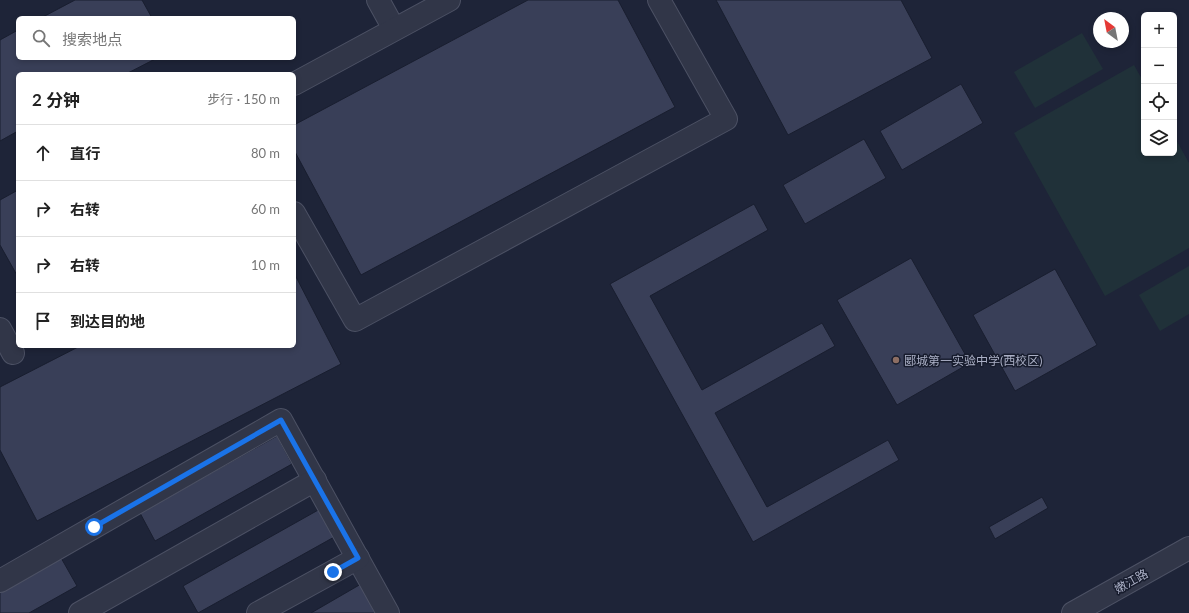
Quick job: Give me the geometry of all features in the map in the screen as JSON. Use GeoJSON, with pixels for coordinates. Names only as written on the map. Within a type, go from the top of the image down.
{"type":"FeatureCollection","features":[{"type":"Feature","properties":{"kind":"street"},"geometry":{"type":"LineString","coordinates":[[378,0],[394,29]]}},
{"type":"Feature","properties":{"kind":"street"},"geometry":{"type":"LineString","coordinates":[[296,83],[449,0]]}},
{"type":"Feature","properties":{"kind":"street"},"geometry":{"type":"LineString","coordinates":[[296,217],[355,320],[726,119],[659,0]]}},
{"type":"Feature","properties":{"kind":"street"},"geometry":{"type":"LineString","coordinates":[[0,329],[13,353]]}},
{"type":"Feature","properties":{"kind":"street"},"geometry":{"type":"LineString","coordinates":[[0,581],[281,420],[388,613]]}},
{"type":"Feature","properties":{"kind":"street"},"geometry":{"type":"LineString","coordinates":[[80,613],[315,480]]}},
{"type":"Feature","properties":{"kind":"street","name":"嫩江路"},"geometry":{"type":"LineString","coordinates":[[1073,613],[1189,548]]}},
{"type":"Feature","properties":{"kind":"street"},"geometry":{"type":"LineString","coordinates":[[258,613],[358,558]]}},
{"type":"Feature","properties":{"kind":"shaded area"},"geometry":{"type":"Polygon","coordinates":[[[1082,33],[1103,69],[1035,108],[1014,72],[1082,33]]]}},
{"type":"Feature","properties":{"kind":"shaded area"},"geometry":{"type":"Polygon","coordinates":[[[1134,65],[1141,78],[1141,156],[1177,156],[1177,141],[1189,163],[1189,248],[1105,296],[1014,133],[1134,65]]]}},
{"type":"Feature","properties":{"kind":"shaded area"},"geometry":{"type":"Polygon","coordinates":[[[1189,266],[1189,314],[1160,331],[1139,295],[1189,266]]]}},
{"type":"Feature","properties":{"kind":"building"},"geometry":{"type":"Polygon","coordinates":[[[75,0],[142,0],[151,16],[45,16],[75,0]]]}},
{"type":"Feature","properties":{"kind":"building"},"geometry":{"type":"Polygon","coordinates":[[[528,0],[618,0],[675,107],[361,275],[296,154],[296,124],[528,0]]]}},
{"type":"Feature","properties":{"kind":"building"},"geometry":{"type":"Polygon","coordinates":[[[716,0],[901,0],[932,58],[788,135],[716,0]]]}},
{"type":"Feature","properties":{"kind":"building"},"geometry":{"type":"Polygon","coordinates":[[[16,31],[16,60],[153,60],[130,72],[16,72],[16,132],[0,141],[0,40],[16,31]]]}},
{"type":"Feature","properties":{"kind":"building"},"geometry":{"type":"Polygon","coordinates":[[[961,84],[983,123],[902,170],[880,131],[961,84]]]}},
{"type":"Feature","properties":{"kind":"building"},"geometry":{"type":"Polygon","coordinates":[[[864,139],[886,178],[805,224],[783,185],[864,139]]]}},
{"type":"Feature","properties":{"kind":"building"},"geometry":{"type":"Polygon","coordinates":[[[16,191],[16,273],[0,245],[0,200],[16,191]]]}},
{"type":"Feature","properties":{"kind":"building"},"geometry":{"type":"Polygon","coordinates":[[[754,204],[768,230],[650,296],[702,390],[822,323],[835,346],[715,413],[767,507],[888,440],[899,460],[753,542],[610,284],[754,204]]]}},
{"type":"Feature","properties":{"kind":"building"},"geometry":{"type":"Polygon","coordinates":[[[911,258],[970,363],[897,405],[837,300],[911,258]]]}},
{"type":"Feature","properties":{"kind":"building"},"geometry":{"type":"Polygon","coordinates":[[[1055,269],[1097,345],[1015,391],[973,315],[1055,269]]]}},
{"type":"Feature","properties":{"kind":"building"},"geometry":{"type":"Polygon","coordinates":[[[296,277],[341,364],[37,521],[0,450],[0,387],[76,348],[296,348],[296,277]]]}},
{"type":"Feature","properties":{"kind":"building"},"geometry":{"type":"Polygon","coordinates":[[[277,436],[292,464],[155,541],[140,513],[277,436]]]}},
{"type":"Feature","properties":{"kind":"building"},"geometry":{"type":"Polygon","coordinates":[[[1042,497],[1048,508],[995,539],[989,527],[1042,497]]]}},
{"type":"Feature","properties":{"kind":"building"},"geometry":{"type":"Polygon","coordinates":[[[320,509],[336,536],[198,613],[183,586],[320,509]]]}},
{"type":"Feature","properties":{"kind":"building"},"geometry":{"type":"Polygon","coordinates":[[[60,556],[77,586],[29,613],[0,613],[0,590],[60,556]]]}},
{"type":"Feature","properties":{"kind":"building"},"geometry":{"type":"Polygon","coordinates":[[[361,584],[375,613],[311,613],[361,584]]]}},
{"type":"Feature","properties":{"kind":"place","name":"郾城第一实验中学(西校区)"},"geometry":{"type":"Point","coordinates":[896,360]}},
{"type":"Feature","properties":{"kind":"route"},"geometry":{"type":"LineString","coordinates":[[94,527],[281,420],[358,558],[333,572]]}}]}
